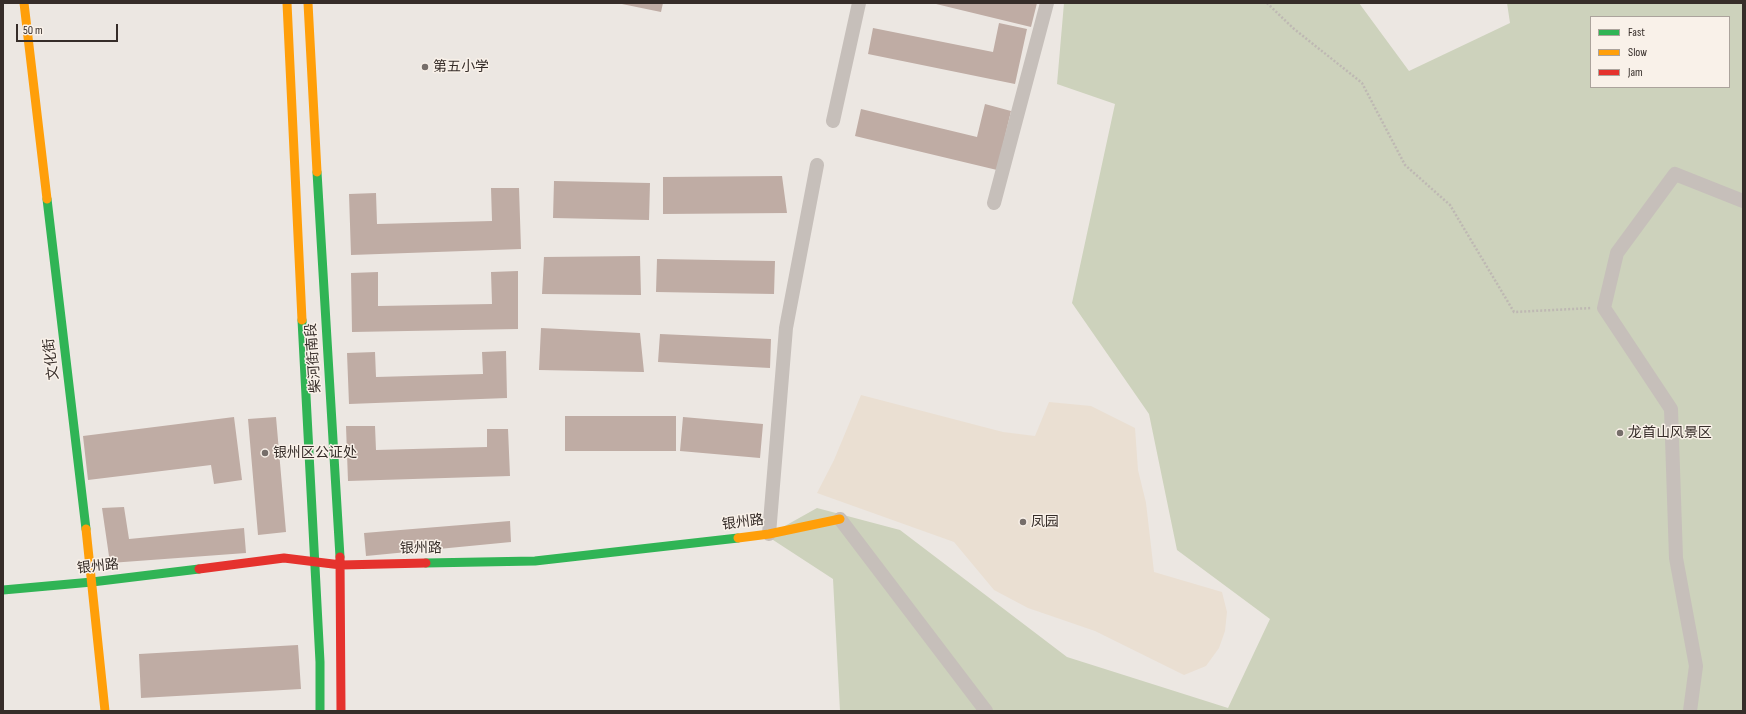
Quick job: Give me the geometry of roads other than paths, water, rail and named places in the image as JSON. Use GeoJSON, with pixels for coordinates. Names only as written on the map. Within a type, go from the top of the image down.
{"type":"FeatureCollection","features":[{"type":"Feature","properties":{"kind":"main road","name":"文化街"},"geometry":{"type":"LineString","coordinates":[[24,3],[92,582],[105,711]]}},
{"type":"Feature","properties":{"kind":"main road","name":"柴河街南段"},"geometry":{"type":"LineString","coordinates":[[287,3],[292,133],[320,662],[320,711]]}},
{"type":"Feature","properties":{"kind":"main road","name":"柴河街南段"},"geometry":{"type":"LineString","coordinates":[[308,3],[308,40],[341,565],[341,711]]}},
{"type":"Feature","properties":{"kind":"main road","name":"银州路"},"geometry":{"type":"LineString","coordinates":[[3,590],[92,582],[284,558],[341,565],[535,561],[769,534],[840,519]]}},
{"type":"Feature","properties":{"kind":"street"},"geometry":{"type":"LineString","coordinates":[[832,121],[859,3]]}},
{"type":"Feature","properties":{"kind":"street"},"geometry":{"type":"LineString","coordinates":[[994,203],[1047,3]]}},
{"type":"Feature","properties":{"kind":"street"},"geometry":{"type":"LineString","coordinates":[[769,534],[786,328],[817,165]]}},
{"type":"Feature","properties":{"kind":"street"},"geometry":{"type":"LineString","coordinates":[[1690,711],[1696,666],[1676,558],[1671,409],[1604,308],[1616,253],[1675,174],[1743,201]]}},
{"type":"Feature","properties":{"kind":"street"},"geometry":{"type":"LineString","coordinates":[[840,519],[986,711]]}},
{"type":"Feature","properties":{"kind":"place","name":"第五小学"},"geometry":{"type":"Point","coordinates":[425,67]}},
{"type":"Feature","properties":{"kind":"place","name":"龙首山风景区"},"geometry":{"type":"Point","coordinates":[1620,433]}},
{"type":"Feature","properties":{"kind":"place","name":"银州区公证处"},"geometry":{"type":"Point","coordinates":[265,453]}},
{"type":"Feature","properties":{"kind":"place","name":"凤园"},"geometry":{"type":"Point","coordinates":[1023,522]}}]}
